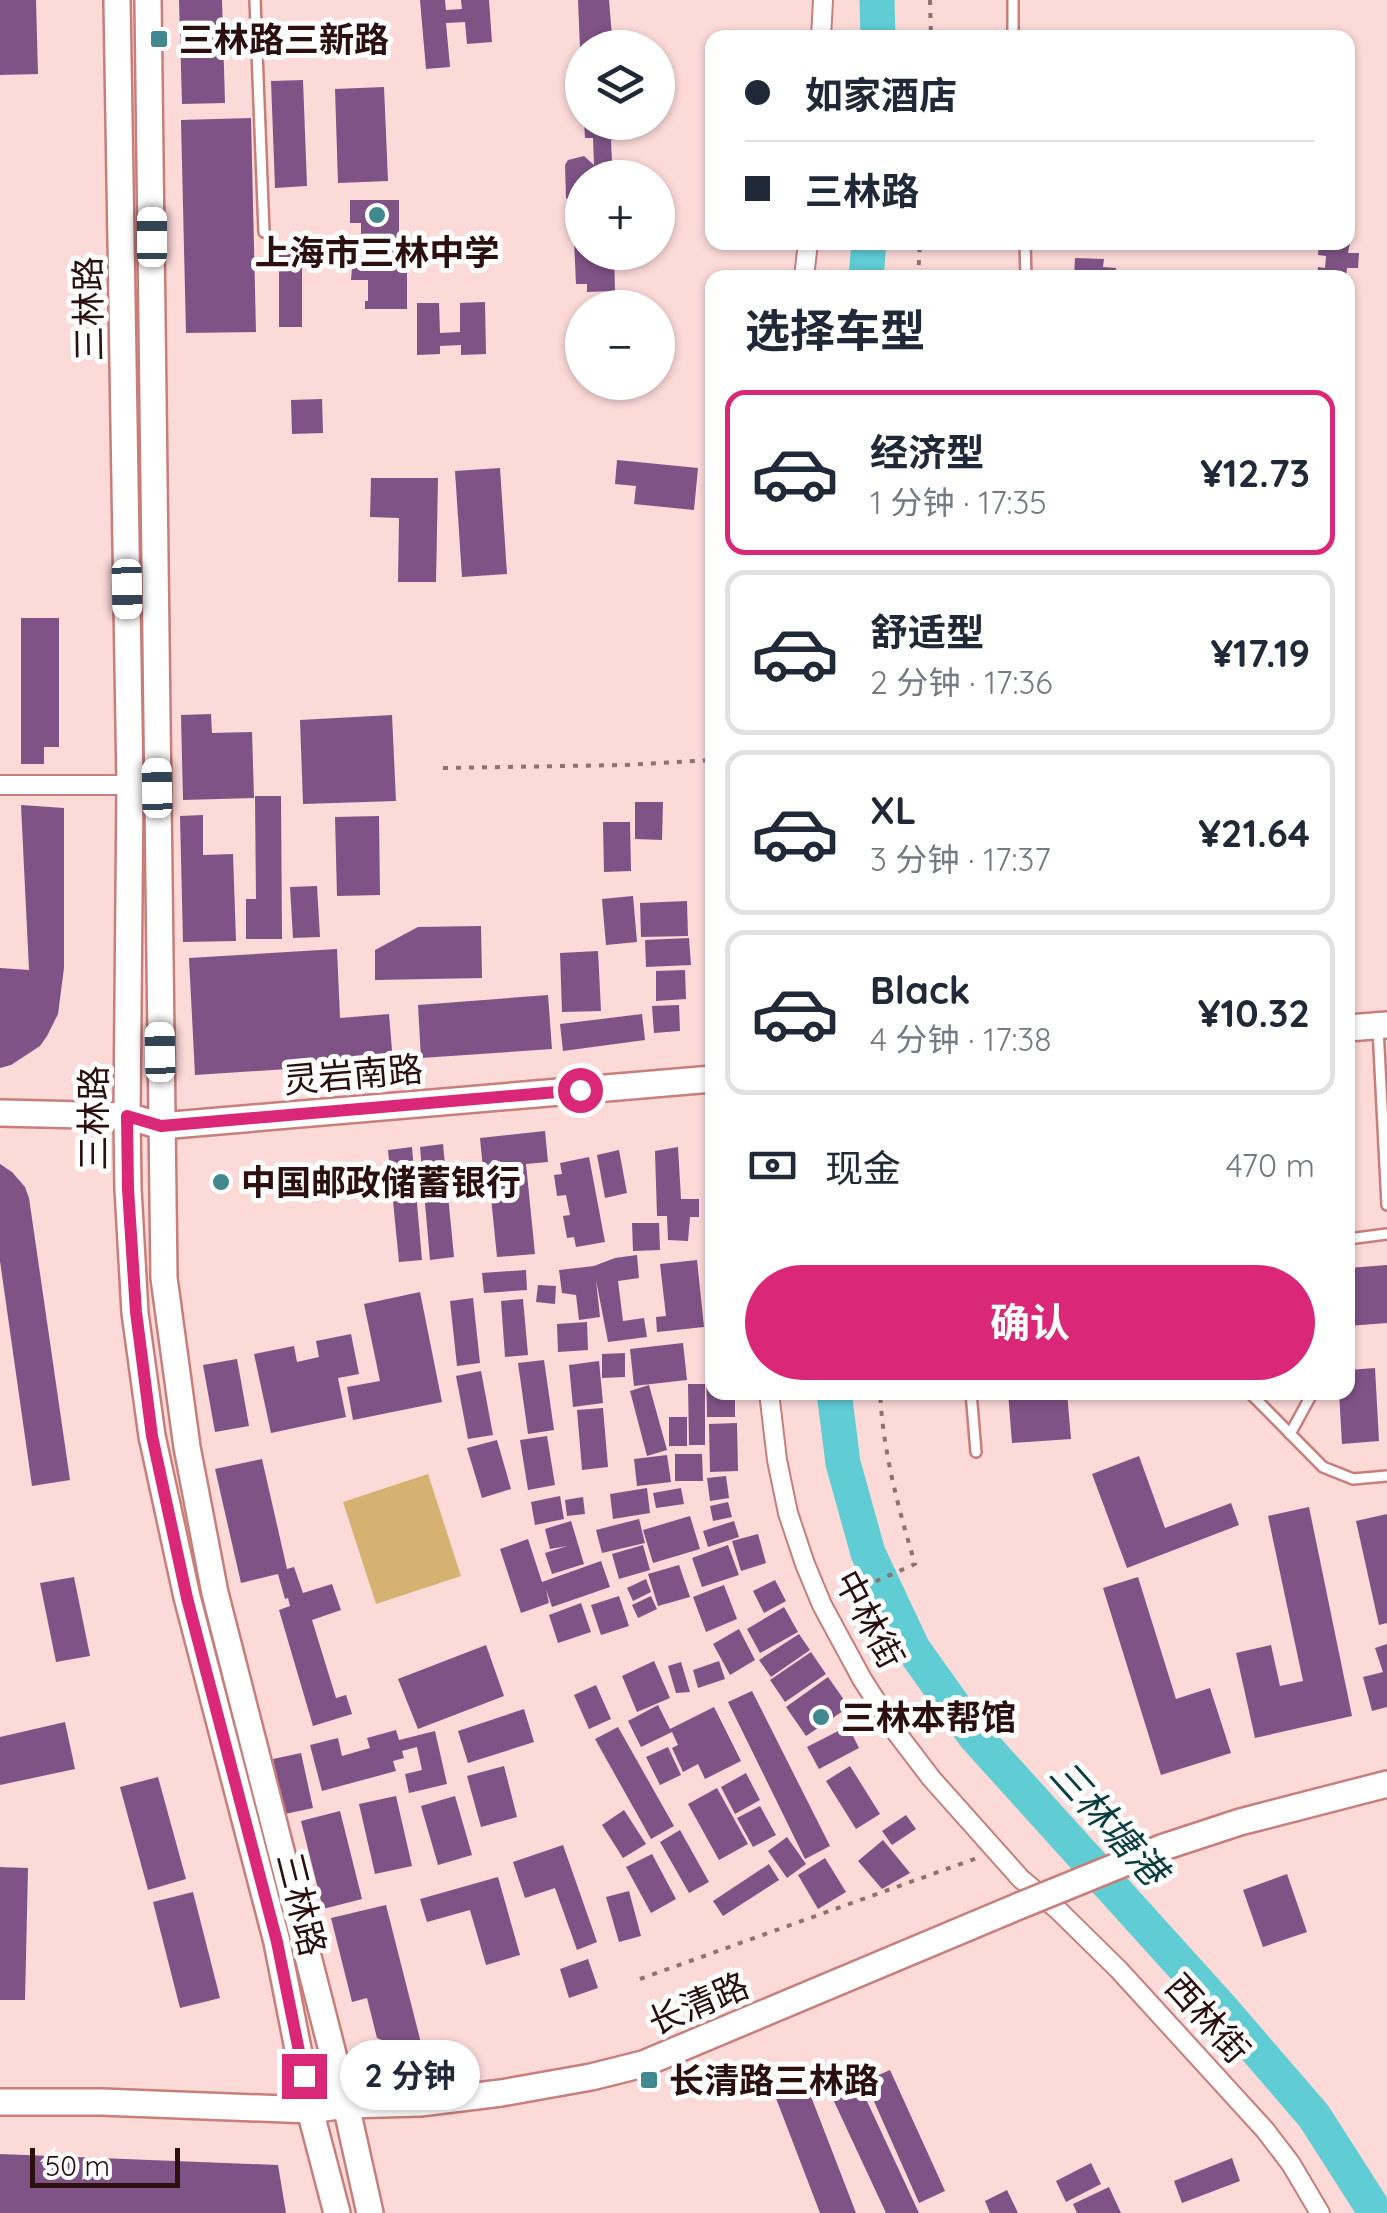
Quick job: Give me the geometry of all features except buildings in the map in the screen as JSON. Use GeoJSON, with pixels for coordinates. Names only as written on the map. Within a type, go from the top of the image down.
{"type":"FeatureCollection","features":[{"type":"Feature","properties":{"kind":"main road","name":"三林路"},"geometry":{"type":"LineString","coordinates":[[118,0],[130,786],[128,1189],[136,1312],[152,1436],[187,1598],[277,1942],[310,2110],[338,2213]]}},
{"type":"Feature","properties":{"kind":"main road","name":"三林路"},"geometry":{"type":"LineString","coordinates":[[148,0],[164,1278],[187,1446],[215,1593],[370,2213]]}},
{"type":"Feature","properties":{"kind":"main road"},"geometry":{"type":"LineString","coordinates":[[1355,1027],[1382,1025]]}},
{"type":"Feature","properties":{"kind":"main road","name":"灵岩南路"},"geometry":{"type":"LineString","coordinates":[[0,1113],[127,1116],[161,1126],[705,1080]]}},
{"type":"Feature","properties":{"kind":"main road","name":"长清路"},"geometry":{"type":"LineString","coordinates":[[0,2102],[310,2110],[420,2102],[591,2077],[642,2064],[1023,1896],[1240,1822],[1387,1784]]}},
{"type":"Feature","properties":{"kind":"street"},"geometry":{"type":"LineString","coordinates":[[822,30],[823,0]]}},
{"type":"Feature","properties":{"kind":"street"},"geometry":{"type":"LineString","coordinates":[[0,785],[130,786]]}},
{"type":"Feature","properties":{"kind":"street","name":"中林街"},"geometry":{"type":"LineString","coordinates":[[770,1400],[788,1513],[822,1604],[896,1732],[1023,1896]]}},
{"type":"Feature","properties":{"kind":"street","name":"西林街"},"geometry":{"type":"LineString","coordinates":[[1023,1896],[1088,1938],[1192,2048],[1265,2130],[1320,2213]]}},
{"type":"Feature","properties":{"kind":"lane"},"geometry":{"type":"LineString","coordinates":[[255,0],[264,232]]}},
{"type":"Feature","properties":{"kind":"lane"},"geometry":{"type":"LineString","coordinates":[[1014,0],[1014,30]]}},
{"type":"Feature","properties":{"kind":"lane"},"geometry":{"type":"LineString","coordinates":[[1382,1025],[1387,1204]]}},
{"type":"Feature","properties":{"kind":"lane"},"geometry":{"type":"LineString","coordinates":[[1355,1239],[1387,1234]]}},
{"type":"Feature","properties":{"kind":"lane"},"geometry":{"type":"LineString","coordinates":[[972,1400],[976,1452]]}},
{"type":"Feature","properties":{"kind":"lane"},"geometry":{"type":"LineString","coordinates":[[1257,1400],[1323,1468],[1352,1479],[1387,1476]]}},
{"type":"Feature","properties":{"kind":"lane"},"geometry":{"type":"LineString","coordinates":[[1290,1434],[1309,1400]]}},
{"type":"Feature","properties":{"kind":"path"},"geometry":{"type":"LineString","coordinates":[[930,0],[932,30]]}},
{"type":"Feature","properties":{"kind":"path"},"geometry":{"type":"LineString","coordinates":[[443,768],[705,760]]}},
{"type":"Feature","properties":{"kind":"path"},"geometry":{"type":"LineString","coordinates":[[822,1604],[915,1564],[886,1458],[881,1400]]}},
{"type":"Feature","properties":{"kind":"path"},"geometry":{"type":"LineString","coordinates":[[640,1979],[981,1857]]}},
{"type":"Feature","properties":{"kind":"shaded area"},"geometry":{"type":"Polygon","coordinates":[[[428,1474],[461,1576],[376,1604],[343,1502],[428,1474]]]}},
{"type":"Feature","properties":{"kind":"waterway","name":"三林塘港"},"geometry":{"type":"LineString","coordinates":[[877,0],[878,30]]}},
{"type":"Feature","properties":{"kind":"waterway","name":"三林塘港"},"geometry":{"type":"LineString","coordinates":[[867,270],[868,250]]}},
{"type":"Feature","properties":{"kind":"waterway","name":"三林塘港"},"geometry":{"type":"LineString","coordinates":[[835,1400],[843,1463],[868,1553],[913,1649],[975,1736],[1314,2116],[1376,2213]]}},
{"type":"Feature","properties":{"kind":"place","name":"三林路三新路"},"geometry":{"type":"Point","coordinates":[159,39]}},
{"type":"Feature","properties":{"kind":"place","name":"上海市三林中学"},"geometry":{"type":"Point","coordinates":[377,215]}},
{"type":"Feature","properties":{"kind":"place","name":"中国邮政储蓄银行"},"geometry":{"type":"Point","coordinates":[221,1182]}},
{"type":"Feature","properties":{"kind":"place","name":"三林本帮馆"},"geometry":{"type":"Point","coordinates":[821,1717]}},
{"type":"Feature","properties":{"kind":"place","name":"长清路三林路"},"geometry":{"type":"Point","coordinates":[649,2080]}},
{"type":"Feature","properties":{"kind":"route"},"geometry":{"type":"LineString","coordinates":[[304,2076],[277,1942],[187,1598],[152,1436],[136,1312],[127,1116],[161,1126],[580,1090]]}}]}
